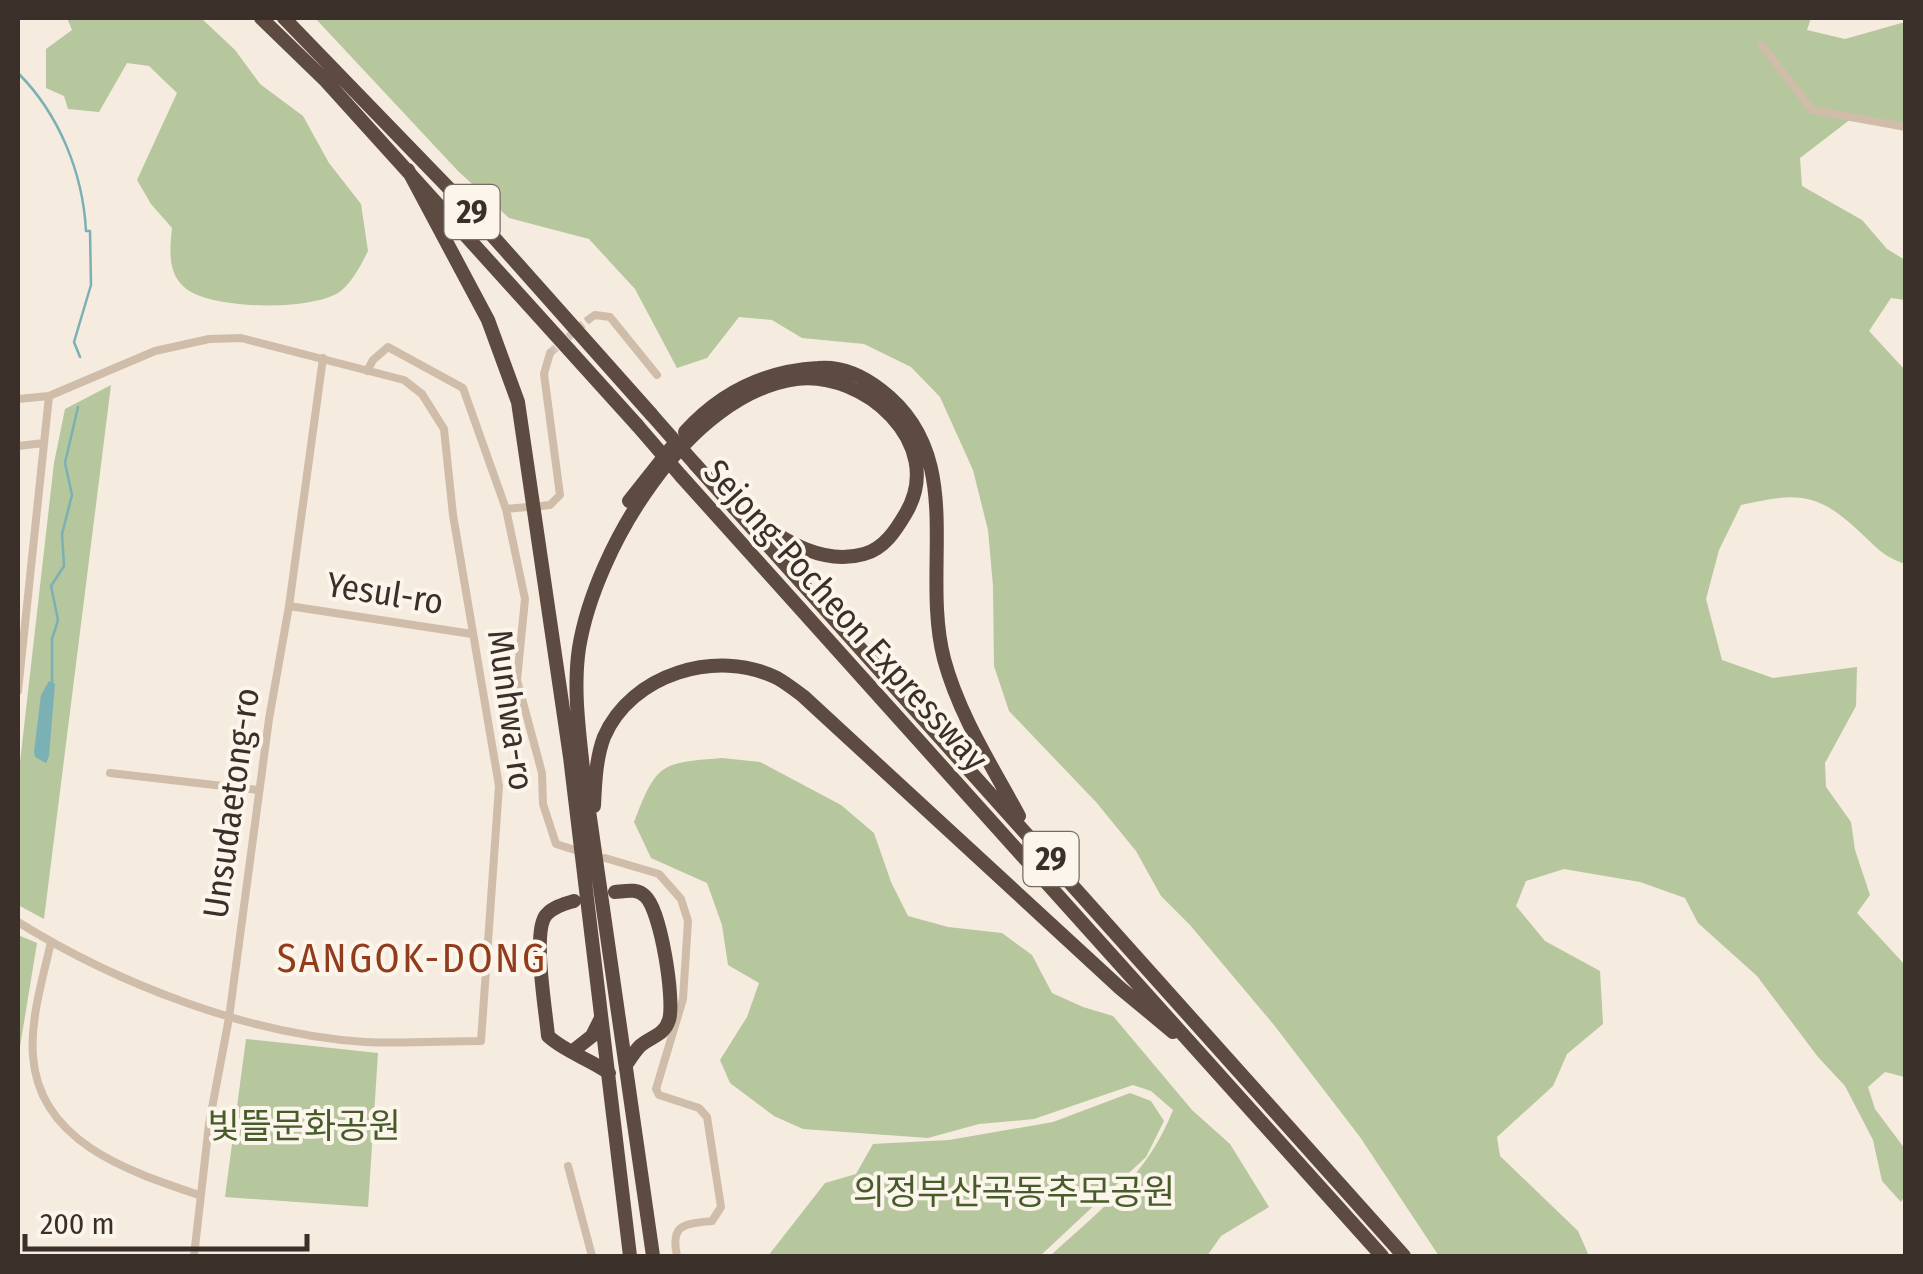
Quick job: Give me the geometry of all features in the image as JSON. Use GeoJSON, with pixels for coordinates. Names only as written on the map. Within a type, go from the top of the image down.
{"type":"FeatureCollection","features":[{"type":"Feature","properties":{"kind":"highway","name":"Sejong-Pocheon Expressway"},"geometry":{"type":"LineString","coordinates":[[262,18],[408,170],[1382,1256]]}},
{"type":"Feature","properties":{"kind":"highway","name":"Sejong-Pocheon Expressway"},"geometry":{"type":"LineString","coordinates":[[284,18],[466,206],[1404,1256]]}},
{"type":"Feature","properties":{"kind":"highway"},"geometry":{"type":"LineString","coordinates":[[408,170],[488,320],[518,402],[570,757],[630,1256]]}},
{"type":"Feature","properties":{"kind":"highway"},"geometry":{"type":"LineString","coordinates":[[570,757],[569,663],[578,616],[598,558],[620,514],[648,473],[700,416],[744,384],[773,373],[826,367],[867,380],[894,400],[912,418],[927,449],[935,483],[935,587],[944,659],[958,701],[1029,835]]}},
{"type":"Feature","properties":{"kind":"highway"},"geometry":{"type":"LineString","coordinates":[[653,1256],[578,715],[579,648],[593,595],[610,551],[636,505],[696,432],[748,394],[799,378],[850,386],[874,398],[896,420],[910,444],[916,464],[916,486],[910,508],[892,535],[871,553],[844,560],[808,552],[734,508]]}},
{"type":"Feature","properties":{"kind":"highway"},"geometry":{"type":"LineString","coordinates":[[594,842],[595,787],[602,746],[621,709],[640,691],[665,676],[708,667],[740,668],[776,677],[803,696],[1120,988],[1210,1063]]}},
{"type":"Feature","properties":{"kind":"highway"},"geometry":{"type":"LineString","coordinates":[[615,892],[634,890],[645,896],[653,908],[670,1016],[663,1032],[641,1045],[626,1065]]}},
{"type":"Feature","properties":{"kind":"highway"},"geometry":{"type":"LineString","coordinates":[[574,901],[548,913],[542,922],[540,942],[548,1036],[609,1073]]}},
{"type":"Feature","properties":{"kind":"highway"},"geometry":{"type":"LineString","coordinates":[[573,1051],[592,1036],[602,1017]]}},
{"type":"Feature","properties":{"kind":"highway"},"geometry":{"type":"LineString","coordinates":[[619,1024],[635,1036],[652,1038]]}},
{"type":"Feature","properties":{"kind":"street"},"geometry":{"type":"LineString","coordinates":[[1762,44],[1812,110],[1906,127]]}},
{"type":"Feature","properties":{"kind":"street"},"geometry":{"type":"LineString","coordinates":[[589,319],[595,314],[610,317],[657,375]]}},
{"type":"Feature","properties":{"kind":"street","name":"Munhwa-ro"},"geometry":{"type":"LineString","coordinates":[[18,399],[48,396],[156,351],[209,339],[241,338],[404,380],[422,394],[444,428],[453,515],[499,786],[481,1041],[364,1042],[229,1018],[102,967],[18,922]]}},
{"type":"Feature","properties":{"kind":"street"},"geometry":{"type":"LineString","coordinates":[[368,371],[373,360],[388,347],[463,388],[506,510],[525,600],[518,680],[542,773],[543,804],[556,844],[574,850]]}},
{"type":"Feature","properties":{"kind":"street"},"geometry":{"type":"LineString","coordinates":[[541,506],[550,506],[560,495],[544,374],[550,354]]}},
{"type":"Feature","properties":{"kind":"street","name":"Unsudaetong-ro"},"geometry":{"type":"LineString","coordinates":[[194,1256],[208,1124],[229,1018],[324,358]]}},
{"type":"Feature","properties":{"kind":"street"},"geometry":{"type":"LineString","coordinates":[[18,691],[20,641],[48,396]]}},
{"type":"Feature","properties":{"kind":"street"},"geometry":{"type":"LineString","coordinates":[[18,446],[44,443]]}},
{"type":"Feature","properties":{"kind":"street"},"geometry":{"type":"LineString","coordinates":[[506,510],[528,508]]}},
{"type":"Feature","properties":{"kind":"street","name":"Yesul-ro"},"geometry":{"type":"LineString","coordinates":[[289,606],[472,634]]}},
{"type":"Feature","properties":{"kind":"street"},"geometry":{"type":"LineString","coordinates":[[110,773],[259,790]]}},
{"type":"Feature","properties":{"kind":"street"},"geometry":{"type":"LineString","coordinates":[[605,858],[659,874],[681,899],[688,921],[683,998],[656,1089],[659,1095],[699,1108],[707,1118],[720,1207],[712,1222],[687,1224],[677,1231],[677,1256]]}},
{"type":"Feature","properties":{"kind":"street"},"geometry":{"type":"LineString","coordinates":[[51,942],[38,999],[32,1055],[40,1091],[60,1122],[88,1147],[123,1169],[200,1196]]}},
{"type":"Feature","properties":{"kind":"street"},"geometry":{"type":"LineString","coordinates":[[568,1166],[592,1256]]}},
{"type":"Feature","properties":{"kind":"green space"},"geometry":{"type":"Polygon","coordinates":[[[67,18],[201,18],[235,50],[260,84],[303,116],[329,163],[361,204],[368,251],[346,286],[329,297],[287,305],[215,300],[184,287],[172,267],[172,228],[137,180],[177,93],[149,66],[127,63],[99,112],[68,109],[64,96],[46,88],[46,49],[72,30],[67,18]]]}},
{"type":"Feature","properties":{"kind":"green space"},"geometry":{"type":"Polygon","coordinates":[[[315,18],[1811,18],[1807,30],[1845,39],[1905,22],[1905,123],[1856,115],[1800,158],[1802,186],[1862,220],[1887,249],[1905,260],[1905,300],[1891,298],[1869,331],[1905,370],[1905,564],[1881,552],[1846,519],[1819,503],[1778,498],[1741,505],[1719,550],[1706,599],[1722,660],[1773,678],[1857,667],[1856,706],[1825,763],[1826,787],[1851,822],[1855,850],[1870,895],[1857,913],[1905,965],[1905,1077],[1885,1072],[1868,1087],[1875,1109],[1905,1149],[1905,1195],[1901,1202],[1882,1181],[1873,1140],[1845,1086],[1757,976],[1698,923],[1685,898],[1640,882],[1564,869],[1526,881],[1516,906],[1545,941],[1600,971],[1603,1024],[1567,1054],[1553,1086],[1497,1137],[1500,1156],[1578,1231],[1589,1256],[1439,1256],[1360,1137],[1274,1025],[1161,896],[1136,851],[1096,802],[1009,711],[994,666],[988,530],[973,470],[940,397],[911,367],[864,344],[802,338],[772,320],[739,317],[707,358],[677,368],[635,289],[589,239],[509,218],[458,171],[315,18]]]}},
{"type":"Feature","properties":{"kind":"green space"},"geometry":{"type":"Polygon","coordinates":[[[111,385],[44,919],[18,905],[18,780],[54,463],[65,409],[111,385]]]}},
{"type":"Feature","properties":{"kind":"green space"},"geometry":{"type":"Polygon","coordinates":[[[722,758],[760,762],[841,805],[874,833],[908,916],[948,927],[1002,933],[1032,955],[1052,993],[1113,1016],[1192,1110],[1230,1144],[1269,1207],[1221,1236],[1207,1256],[1050,1256],[1121,1190],[1163,1133],[1173,1110],[1151,1091],[1133,1085],[1034,1119],[979,1124],[928,1138],[803,1129],[774,1116],[730,1083],[720,1060],[747,1017],[759,983],[728,965],[722,925],[707,883],[651,858],[634,822],[649,787],[664,769],[722,758]]]}},
{"type":"Feature","properties":{"kind":"green space"},"geometry":{"type":"Polygon","coordinates":[[[18,935],[37,943],[18,1059],[18,935]]]}},
{"type":"Feature","properties":{"kind":"green space","name":"빛뜰문화공원"},"geometry":{"type":"Polygon","coordinates":[[[246,1039],[378,1053],[368,1207],[225,1197],[246,1039]]]}},
{"type":"Feature","properties":{"kind":"green space","name":"의정부산곡동추모공원"},"geometry":{"type":"Polygon","coordinates":[[[1130,1093],[1151,1101],[1164,1121],[1146,1157],[1040,1256],[768,1256],[825,1183],[856,1174],[873,1144],[949,1140],[1053,1122],[1130,1093]]]}},
{"type":"Feature","properties":{"kind":"water"},"geometry":{"type":"Polygon","coordinates":[[[49,681],[55,684],[46,763],[35,757],[34,752],[41,695],[49,681]]]}},
{"type":"Feature","properties":{"kind":"waterway"},"geometry":{"type":"LineString","coordinates":[[18,73],[57,126],[74,166],[86,231],[90,231],[91,285],[74,342],[80,357]]}},
{"type":"Feature","properties":{"kind":"waterway"},"geometry":{"type":"LineString","coordinates":[[52,683],[52,639],[58,620],[51,586],[64,566],[62,534],[72,495],[65,463],[78,407]]}},
{"type":"Feature","properties":{"kind":"tunnel"},"geometry":{"type":"LineString","coordinates":[[550,353],[589,319]]}},
{"type":"Feature","properties":{"kind":"district","name":"SANGOK-DONG"},"geometry":{"type":"Point","coordinates":[412,958]}}]}
